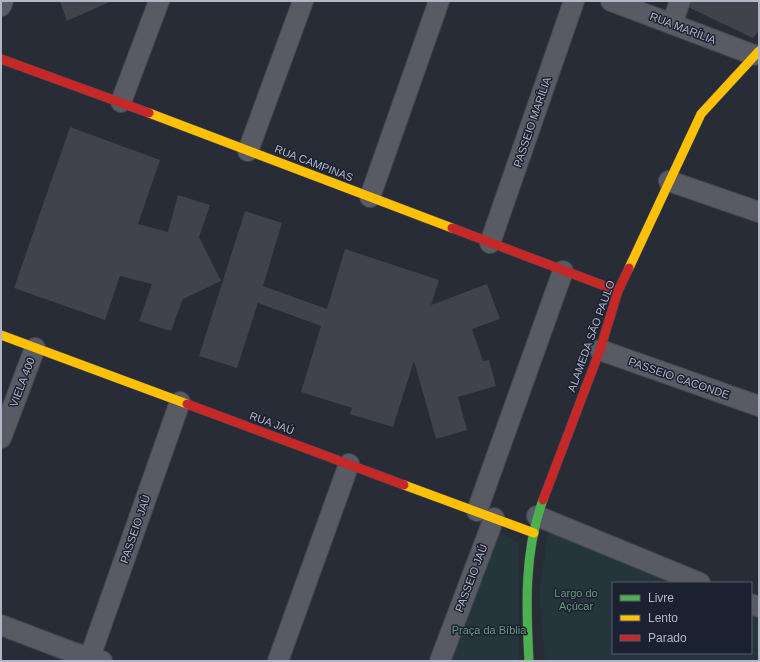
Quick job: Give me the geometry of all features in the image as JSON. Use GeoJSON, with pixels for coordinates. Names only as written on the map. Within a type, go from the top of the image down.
{"type":"FeatureCollection","features":[{"type":"Feature","properties":{"kind":"street"},"geometry":{"type":"LineString","coordinates":[[1,6],[3,1]]}},
{"type":"Feature","properties":{"kind":"street"},"geometry":{"type":"LineString","coordinates":[[121,102],[159,1]]}},
{"type":"Feature","properties":{"kind":"street"},"geometry":{"type":"LineString","coordinates":[[248,151],[303,1]]}},
{"type":"Feature","properties":{"kind":"street"},"geometry":{"type":"LineString","coordinates":[[370,197],[440,1]]}},
{"type":"Feature","properties":{"kind":"street","name":"PASSEIO MARÍLIA"},"geometry":{"type":"LineString","coordinates":[[490,244],[574,1]]}},
{"type":"Feature","properties":{"kind":"street","name":"RUA MARÍLIA"},"geometry":{"type":"LineString","coordinates":[[611,1],[756,53]]}},
{"type":"Feature","properties":{"kind":"street"},"geometry":{"type":"LineString","coordinates":[[672,24],[680,1]]}},
{"type":"Feature","properties":{"kind":"street","name":"ALAMEDA SÃO PAULO"},"geometry":{"type":"LineString","coordinates":[[529,661],[527,623],[528,570],[536,524],[600,350],[618,291],[702,114],[756,53]]}},
{"type":"Feature","properties":{"kind":"street","name":"RUA CAMPINAS"},"geometry":{"type":"LineString","coordinates":[[1,59],[121,102],[490,244],[618,291]]}},
{"type":"Feature","properties":{"kind":"street"},"geometry":{"type":"LineString","coordinates":[[669,181],[759,212]]}},
{"type":"Feature","properties":{"kind":"street","name":"PASSEIO JAÚ"},"geometry":{"type":"LineString","coordinates":[[440,661],[563,271]]}},
{"type":"Feature","properties":{"kind":"street","name":"RUA JAÚ"},"geometry":{"type":"LineString","coordinates":[[1,336],[485,515],[536,524]]}},
{"type":"Feature","properties":{"kind":"street","name":"VIELA 400"},"geometry":{"type":"LineString","coordinates":[[1,438],[35,348]]}},
{"type":"Feature","properties":{"kind":"street","name":"PASSEIO CACONDE"},"geometry":{"type":"LineString","coordinates":[[600,350],[759,406]]}},
{"type":"Feature","properties":{"kind":"street","name":"PASSEIO JAÚ"},"geometry":{"type":"LineString","coordinates":[[83,658],[180,402]]}},
{"type":"Feature","properties":{"kind":"street"},"geometry":{"type":"LineString","coordinates":[[278,661],[349,464]]}},
{"type":"Feature","properties":{"kind":"street"},"geometry":{"type":"LineString","coordinates":[[536,524],[697,582]]}},
{"type":"Feature","properties":{"kind":"street"},"geometry":{"type":"LineString","coordinates":[[1,625],[83,658]]}},
{"type":"Feature","properties":{"kind":"green space","name":"Praça da Bíblia"},"geometry":{"type":"Polygon","coordinates":[[[495,529],[519,543],[519,661],[447,661],[495,529]]]}},
{"type":"Feature","properties":{"kind":"green space","name":"Largo do Açúcar"},"geometry":{"type":"Polygon","coordinates":[[[548,532],[672,582],[612,582],[612,654],[752,654],[752,614],[759,617],[759,654],[753,661],[548,661],[545,660],[539,595],[548,532]]]}},
{"type":"Feature","properties":{"kind":"building"},"geometry":{"type":"Polygon","coordinates":[[[60,1],[112,1],[67,21],[60,1]]]}},
{"type":"Feature","properties":{"kind":"building"},"geometry":{"type":"Polygon","coordinates":[[[691,1],[759,1],[759,31],[753,38],[690,8],[691,1]]]}},
{"type":"Feature","properties":{"kind":"building"},"geometry":{"type":"Polygon","coordinates":[[[70,127],[160,160],[138,224],[168,232],[178,195],[210,205],[199,237],[221,281],[183,299],[171,331],[139,321],[152,284],[120,276],[105,320],[14,288],[70,127]]]}},
{"type":"Feature","properties":{"kind":"building"},"geometry":{"type":"Polygon","coordinates":[[[245,211],[282,223],[263,286],[327,309],[345,249],[439,280],[431,305],[487,284],[500,319],[472,329],[483,361],[489,360],[496,386],[458,397],[467,430],[436,439],[414,361],[393,427],[350,414],[352,408],[301,392],[321,326],[258,303],[237,368],[199,356],[245,211]]]}},
{"type":"Feature","properties":{"kind":"traffic: fast"},"geometry":{"type":"LineString","coordinates":[[529,661],[527,620],[529,559],[532,539],[543,500]]}},
{"type":"Feature","properties":{"kind":"traffic: slow"},"geometry":{"type":"LineString","coordinates":[[629,268],[701,114],[759,51]]}},
{"type":"Feature","properties":{"kind":"traffic: slow"},"geometry":{"type":"LineString","coordinates":[[149,113],[452,228]]}},
{"type":"Feature","properties":{"kind":"traffic: slow"},"geometry":{"type":"LineString","coordinates":[[1,335],[187,404]]}},
{"type":"Feature","properties":{"kind":"traffic: slow"},"geometry":{"type":"LineString","coordinates":[[404,485],[534,533]]}},
{"type":"Feature","properties":{"kind":"traffic: jam"},"geometry":{"type":"LineString","coordinates":[[1,59],[149,113]]}},
{"type":"Feature","properties":{"kind":"traffic: jam"},"geometry":{"type":"LineString","coordinates":[[452,228],[618,291]]}},
{"type":"Feature","properties":{"kind":"traffic: jam"},"geometry":{"type":"LineString","coordinates":[[543,500],[600,350],[618,291],[629,268]]}},
{"type":"Feature","properties":{"kind":"traffic: jam"},"geometry":{"type":"LineString","coordinates":[[187,404],[404,485]]}}]}
